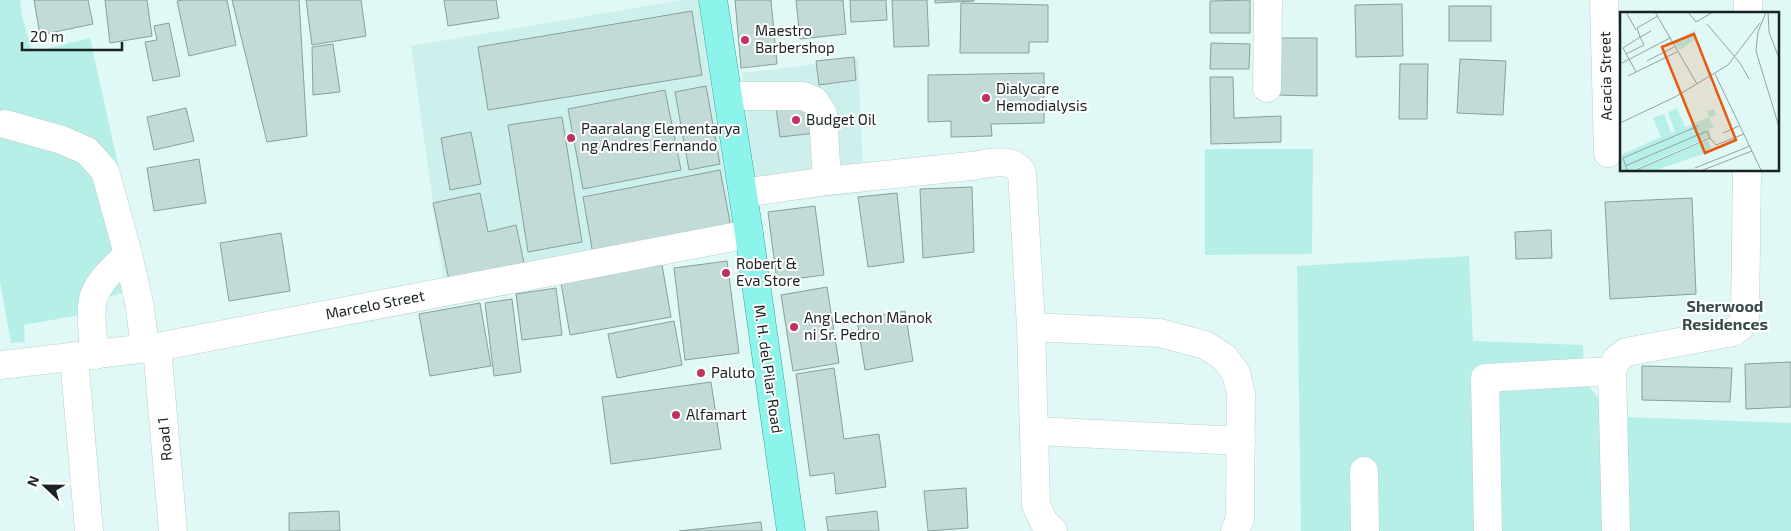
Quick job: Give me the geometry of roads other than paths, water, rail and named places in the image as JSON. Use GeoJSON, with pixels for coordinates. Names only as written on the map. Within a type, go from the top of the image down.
{"type":"FeatureCollection","features":[{"type":"Feature","properties":{"kind":"main road","name":"M. H. del Pilar Road"},"geometry":{"type":"LineString","coordinates":[[713,0],[743,193],[791,531]]}},
{"type":"Feature","properties":{"kind":"street"},"geometry":{"type":"LineString","coordinates":[[1267,88],[1268,0]]}},
{"type":"Feature","properties":{"kind":"street","name":"Acacia Street"},"geometry":{"type":"LineString","coordinates":[[1604,0],[1608,153]]}},
{"type":"Feature","properties":{"kind":"street"},"geometry":{"type":"LineString","coordinates":[[728,96],[802,96],[815,101],[823,114],[827,180]]}},
{"type":"Feature","properties":{"kind":"street","name":"Road 1"},"geometry":{"type":"LineString","coordinates":[[5,124],[62,140],[87,151],[106,171],[151,348],[173,531]]}},
{"type":"Feature","properties":{"kind":"street"},"geometry":{"type":"LineString","coordinates":[[743,193],[827,180],[995,163],[1010,162],[1017,166],[1022,172],[1031,327],[1036,505],[1044,522],[1053,531]]}},
{"type":"Feature","properties":{"kind":"street"},"geometry":{"type":"LineString","coordinates":[[1616,531],[1612,372],[1617,359],[1626,352],[1733,332],[1740,327],[1745,318],[1747,171]]}},
{"type":"Feature","properties":{"kind":"street","name":"Marcelo Street"},"geometry":{"type":"LineString","coordinates":[[0,365],[151,348],[749,234]]}},
{"type":"Feature","properties":{"kind":"street"},"geometry":{"type":"LineString","coordinates":[[89,531],[84,356],[92,323],[93,298],[102,280],[128,254]]}},
{"type":"Feature","properties":{"kind":"street"},"geometry":{"type":"LineString","coordinates":[[1031,327],[1160,332],[1205,345],[1224,357],[1236,373],[1241,394],[1240,519],[1235,531]]}},
{"type":"Feature","properties":{"kind":"street"},"geometry":{"type":"LineString","coordinates":[[1488,531],[1485,378],[1612,372]]}},
{"type":"Feature","properties":{"kind":"street"},"geometry":{"type":"LineString","coordinates":[[1035,431],[1241,441]]}},
{"type":"Feature","properties":{"kind":"street"},"geometry":{"type":"LineString","coordinates":[[1364,471],[1366,531]]}},
{"type":"Feature","properties":{"kind":"place","name":"Maestro Barbershop"},"geometry":{"type":"Point","coordinates":[745,40]}},
{"type":"Feature","properties":{"kind":"place","name":"Dialycare Hemodialysis"},"geometry":{"type":"Point","coordinates":[986,98]}},
{"type":"Feature","properties":{"kind":"place","name":"Budget Oil"},"geometry":{"type":"Point","coordinates":[796,120]}},
{"type":"Feature","properties":{"kind":"place","name":"Paaralang Elementarya ng Andres Fernando"},"geometry":{"type":"Point","coordinates":[571,138]}},
{"type":"Feature","properties":{"kind":"place","name":"Robert & Eva Store"},"geometry":{"type":"Point","coordinates":[726,273]}},
{"type":"Feature","properties":{"kind":"place","name":"Ang Lechon Manok ni Sr. Pedro"},"geometry":{"type":"Point","coordinates":[794,327]}},
{"type":"Feature","properties":{"kind":"place","name":"Paluto"},"geometry":{"type":"Point","coordinates":[701,373]}},
{"type":"Feature","properties":{"kind":"place","name":"Alfamart"},"geometry":{"type":"Point","coordinates":[676,415]}},
{"type":"Feature","properties":{"kind":"district","name":"Sherwood Residences"},"geometry":{"type":"Point","coordinates":[1725,315]}}]}
